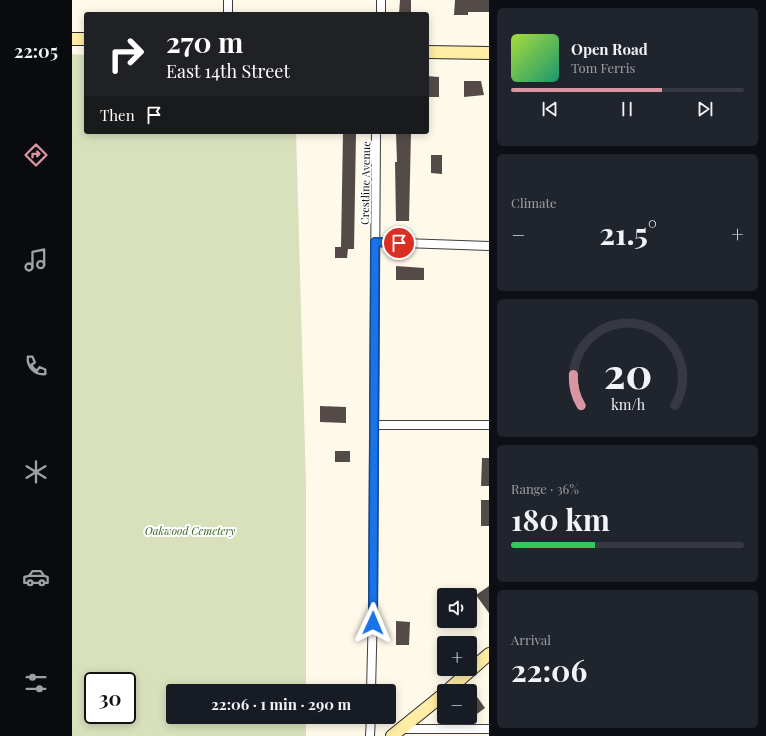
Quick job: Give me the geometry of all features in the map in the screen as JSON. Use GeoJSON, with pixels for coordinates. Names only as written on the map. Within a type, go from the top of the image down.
{"type":"FeatureCollection","features":[{"type":"Feature","properties":{"kind":"main road"},"geometry":{"type":"LineString","coordinates":[[72,39],[84,40]]}},
{"type":"Feature","properties":{"kind":"main road"},"geometry":{"type":"LineString","coordinates":[[429,52],[489,53]]}},
{"type":"Feature","properties":{"kind":"main road"},"geometry":{"type":"LineString","coordinates":[[455,684],[489,654]]}},
{"type":"Feature","properties":{"kind":"main road"},"geometry":{"type":"LineString","coordinates":[[397,732],[437,700]]}},
{"type":"Feature","properties":{"kind":"street"},"geometry":{"type":"LineString","coordinates":[[228,0],[228,12]]}},
{"type":"Feature","properties":{"kind":"street"},"geometry":{"type":"LineString","coordinates":[[381,0],[381,12]]}},
{"type":"Feature","properties":{"kind":"street","name":"Crestline Avenue"},"geometry":{"type":"LineString","coordinates":[[371,684],[376,134]]}},
{"type":"Feature","properties":{"kind":"street"},"geometry":{"type":"LineString","coordinates":[[375,242],[489,246]]}},
{"type":"Feature","properties":{"kind":"street"},"geometry":{"type":"LineString","coordinates":[[374,425],[489,425]]}},
{"type":"Feature","properties":{"kind":"street"},"geometry":{"type":"LineString","coordinates":[[370,736],[371,724]]}},
{"type":"Feature","properties":{"kind":"street"},"geometry":{"type":"LineString","coordinates":[[397,732],[489,729]]}},
{"type":"Feature","properties":{"kind":"green space","name":"Oakwood Cemetery"},"geometry":{"type":"Polygon","coordinates":[[[72,54],[84,55],[84,134],[296,134],[306,486],[306,684],[166,684],[166,724],[306,724],[306,736],[72,736],[72,54]]]}},
{"type":"Feature","properties":{"kind":"building"},"geometry":{"type":"Polygon","coordinates":[[[400,0],[411,0],[411,12],[399,12],[400,0]]]}},
{"type":"Feature","properties":{"kind":"building"},"geometry":{"type":"Polygon","coordinates":[[[455,0],[489,0],[489,12],[468,12],[468,15],[454,15],[455,0]]]}},
{"type":"Feature","properties":{"kind":"building"},"geometry":{"type":"Polygon","coordinates":[[[429,76],[439,77],[439,97],[429,97],[429,76]]]}},
{"type":"Feature","properties":{"kind":"building"},"geometry":{"type":"Polygon","coordinates":[[[464,81],[481,81],[484,95],[464,97],[464,81]]]}},
{"type":"Feature","properties":{"kind":"building"},"geometry":{"type":"Polygon","coordinates":[[[343,134],[356,134],[354,249],[348,249],[347,258],[335,258],[335,247],[341,247],[343,134]]]}},
{"type":"Feature","properties":{"kind":"building"},"geometry":{"type":"Polygon","coordinates":[[[396,134],[411,134],[409,221],[396,221],[395,162],[397,162],[396,134]]]}},
{"type":"Feature","properties":{"kind":"building"},"geometry":{"type":"Polygon","coordinates":[[[431,155],[442,155],[442,174],[431,173],[431,155]]]}},
{"type":"Feature","properties":{"kind":"building"},"geometry":{"type":"Polygon","coordinates":[[[396,266],[424,268],[424,280],[396,280],[396,266]]]}},
{"type":"Feature","properties":{"kind":"building"},"geometry":{"type":"Polygon","coordinates":[[[320,406],[346,407],[346,423],[320,422],[320,406]]]}},
{"type":"Feature","properties":{"kind":"building"},"geometry":{"type":"Polygon","coordinates":[[[335,451],[350,451],[350,462],[335,462],[335,451]]]}},
{"type":"Feature","properties":{"kind":"building"},"geometry":{"type":"Polygon","coordinates":[[[482,458],[489,458],[489,486],[481,486],[482,458]]]}},
{"type":"Feature","properties":{"kind":"building"},"geometry":{"type":"Polygon","coordinates":[[[481,500],[489,500],[489,526],[481,526],[481,500]]]}},
{"type":"Feature","properties":{"kind":"building"},"geometry":{"type":"Polygon","coordinates":[[[489,586],[489,613],[477,596],[477,594],[489,586]]]}},
{"type":"Feature","properties":{"kind":"building"},"geometry":{"type":"Polygon","coordinates":[[[396,621],[410,622],[409,645],[396,645],[396,621]]]}},
{"type":"Feature","properties":{"kind":"building"},"geometry":{"type":"Polygon","coordinates":[[[477,697],[485,708],[477,714],[477,697]]]}},
{"type":"Feature","properties":{"kind":"route"},"geometry":{"type":"LineString","coordinates":[[373,623],[375,242],[399,243]]}}]}
